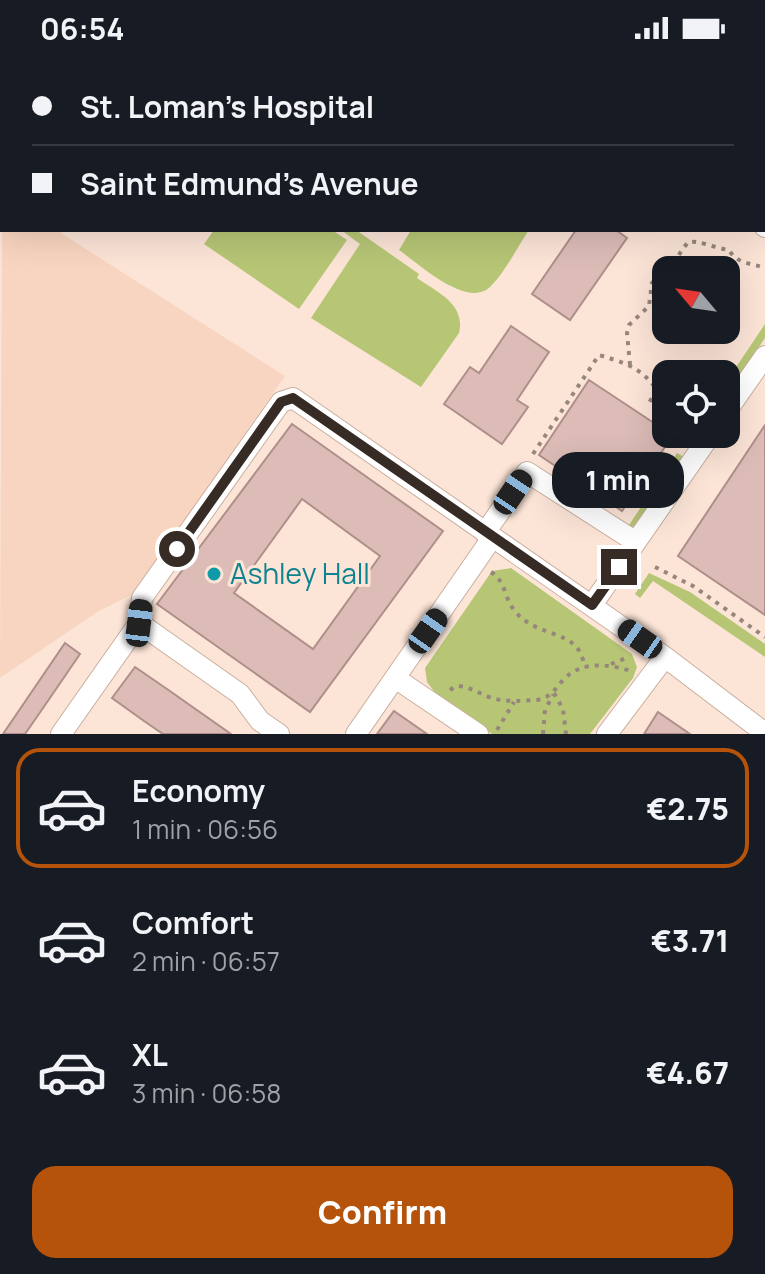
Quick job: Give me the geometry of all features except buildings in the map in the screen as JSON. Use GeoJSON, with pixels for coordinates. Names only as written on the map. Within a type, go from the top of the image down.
{"type":"FeatureCollection","features":[{"type":"Feature","properties":{"kind":"street"},"geometry":{"type":"LineString","coordinates":[[740,392],[765,356]]}},
{"type":"Feature","properties":{"kind":"street"},"geometry":{"type":"LineString","coordinates":[[61,734],[139,623],[142,598],[281,402],[293,398],[592,605],[765,733]]}},
{"type":"Feature","properties":{"kind":"street"},"geometry":{"type":"LineString","coordinates":[[592,605],[701,448]]}},
{"type":"Feature","properties":{"kind":"street"},"geometry":{"type":"LineString","coordinates":[[356,734],[476,561],[527,472],[636,542]]}},
{"type":"Feature","properties":{"kind":"street"},"geometry":{"type":"LineString","coordinates":[[139,623],[240,694],[260,721],[279,734]]}},
{"type":"Feature","properties":{"kind":"street"},"geometry":{"type":"LineString","coordinates":[[607,734],[665,657]]}},
{"type":"Feature","properties":{"kind":"street"},"geometry":{"type":"LineString","coordinates":[[395,678],[478,734]]}},
{"type":"Feature","properties":{"kind":"path"},"geometry":{"type":"LineString","coordinates":[[630,365],[629,325],[649,306],[652,283],[688,242],[696,241],[711,248],[729,250],[733,257],[748,265],[765,268]]}},
{"type":"Feature","properties":{"kind":"path"},"geometry":{"type":"LineString","coordinates":[[527,472],[529,460],[599,355],[630,365],[652,382]]}},
{"type":"Feature","properties":{"kind":"path"},"geometry":{"type":"LineString","coordinates":[[476,561],[504,585],[514,611],[533,627],[566,638],[578,650],[586,667]]}},
{"type":"Feature","properties":{"kind":"path"},"geometry":{"type":"LineString","coordinates":[[655,567],[693,586],[765,637]]}},
{"type":"Feature","properties":{"kind":"path"},"geometry":{"type":"LineString","coordinates":[[543,734],[545,710],[554,693],[575,670],[609,665],[630,671],[646,682]]}},
{"type":"Feature","properties":{"kind":"path"},"geometry":{"type":"LineString","coordinates":[[436,706],[456,686],[467,686],[492,698],[514,702],[541,699],[554,693]]}},
{"type":"Feature","properties":{"kind":"path"},"geometry":{"type":"LineString","coordinates":[[554,693],[563,709],[566,734]]}},
{"type":"Feature","properties":{"kind":"path"},"geometry":{"type":"LineString","coordinates":[[495,734],[514,702]]}},
{"type":"Feature","properties":{"kind":"shaded area"},"geometry":{"type":"Polygon","coordinates":[[[2,232],[59,232],[285,376],[133,594],[97,612],[0,678],[2,232]]]}},
{"type":"Feature","properties":{"kind":"green space"},"geometry":{"type":"Polygon","coordinates":[[[213,232],[335,232],[347,240],[299,309],[204,244],[213,232]]]}},
{"type":"Feature","properties":{"kind":"green space"},"geometry":{"type":"Polygon","coordinates":[[[344,232],[359,232],[419,274],[417,278],[448,300],[458,314],[459,333],[421,387],[311,318],[360,244],[344,232]]]}},
{"type":"Feature","properties":{"kind":"green space"},"geometry":{"type":"Polygon","coordinates":[[[410,232],[528,232],[495,281],[480,292],[456,289],[399,250],[410,232]]]}},
{"type":"Feature","properties":{"kind":"green space"},"geometry":{"type":"Polygon","coordinates":[[[765,324],[765,338],[740,375],[740,361],[765,324]]]}},
{"type":"Feature","properties":{"kind":"green space"},"geometry":{"type":"Polygon","coordinates":[[[677,453],[684,457],[639,525],[627,528],[677,453]]]}},
{"type":"Feature","properties":{"kind":"green space"},"geometry":{"type":"Polygon","coordinates":[[[511,568],[632,654],[637,667],[633,678],[590,734],[492,734],[436,694],[427,682],[425,668],[492,571],[511,568]]]}},
{"type":"Feature","properties":{"kind":"green space"},"geometry":{"type":"Polygon","coordinates":[[[649,573],[690,592],[765,644],[765,657],[653,581],[640,598],[635,594],[649,573]]]}},
{"type":"Feature","properties":{"kind":"place","name":"Ashley Hall"},"geometry":{"type":"Point","coordinates":[214,574]}},
{"type":"Feature","properties":{"kind":"route"},"geometry":{"type":"LineString","coordinates":[[177,549],[281,402],[293,398],[592,605],[619,567]]}}]}
